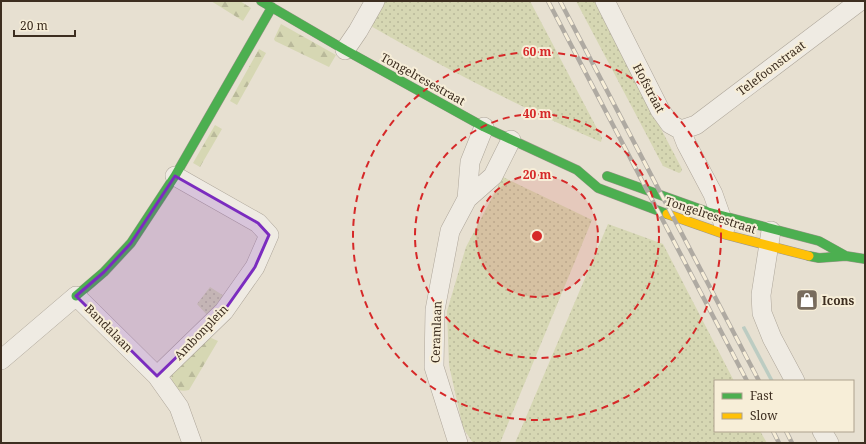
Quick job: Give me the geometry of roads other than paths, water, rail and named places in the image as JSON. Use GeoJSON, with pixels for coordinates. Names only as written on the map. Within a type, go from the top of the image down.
{"type":"FeatureCollection","features":[{"type":"Feature","properties":{"kind":"main road","name":"Tongelresestraat"},"geometry":{"type":"LineString","coordinates":[[261,1],[345,50],[484,127],[577,170],[598,188],[727,235],[819,241],[846,256]]}},
{"type":"Feature","properties":{"kind":"main road"},"geometry":{"type":"LineString","coordinates":[[76,296],[104,272],[131,243],[175,176],[272,7]]}},
{"type":"Feature","properties":{"kind":"main road","name":"Tongelresestraat"},"geometry":{"type":"LineString","coordinates":[[577,170],[598,173],[721,216],[819,258],[846,256],[865,259]]}},
{"type":"Feature","properties":{"kind":"street"},"geometry":{"type":"LineString","coordinates":[[345,50],[375,1]]}},
{"type":"Feature","properties":{"kind":"street","name":"Hofstraat"},"geometry":{"type":"LineString","coordinates":[[606,1],[660,110],[670,124],[681,130],[686,143],[713,194],[727,235]]}},
{"type":"Feature","properties":{"kind":"street","name":"Telefoonstraat"},"geometry":{"type":"LineString","coordinates":[[681,130],[696,125],[860,1]]}},
{"type":"Feature","properties":{"kind":"street","name":"Ceramlaan"},"geometry":{"type":"LineString","coordinates":[[467,199],[470,162],[484,127]]}},
{"type":"Feature","properties":{"kind":"street","name":"Ceramlaan"},"geometry":{"type":"LineString","coordinates":[[458,443],[434,366],[435,310],[450,231],[467,199],[493,176],[511,140]]}},
{"type":"Feature","properties":{"kind":"street","name":"Ambonplein"},"geometry":{"type":"LineString","coordinates":[[157,376],[224,311],[255,267],[269,235],[258,222],[175,176]]}},
{"type":"Feature","properties":{"kind":"street"},"geometry":{"type":"LineString","coordinates":[[770,237],[762,295],[762,313],[772,338],[794,380]]}},
{"type":"Feature","properties":{"kind":"street","name":"Bandalaan"},"geometry":{"type":"LineString","coordinates":[[1,360],[76,296],[157,376],[179,407],[192,443]]}},
{"type":"Feature","properties":{"kind":"street"},"geometry":{"type":"LineString","coordinates":[[823,432],[829,443]]}},
{"type":"Feature","properties":{"kind":"railway"},"geometry":{"type":"LineString","coordinates":[[548,1],[746,380]]}},
{"type":"Feature","properties":{"kind":"railway"},"geometry":{"type":"LineString","coordinates":[[560,1],[758,380]]}},
{"type":"Feature","properties":{"kind":"railway"},"geometry":{"type":"LineString","coordinates":[[774,432],[779,443]]}},
{"type":"Feature","properties":{"kind":"railway"},"geometry":{"type":"LineString","coordinates":[[786,432],[792,443]]}},
{"type":"Feature","properties":{"kind":"place","name":"Icons"},"geometry":{"type":"Point","coordinates":[807,300]}}]}
